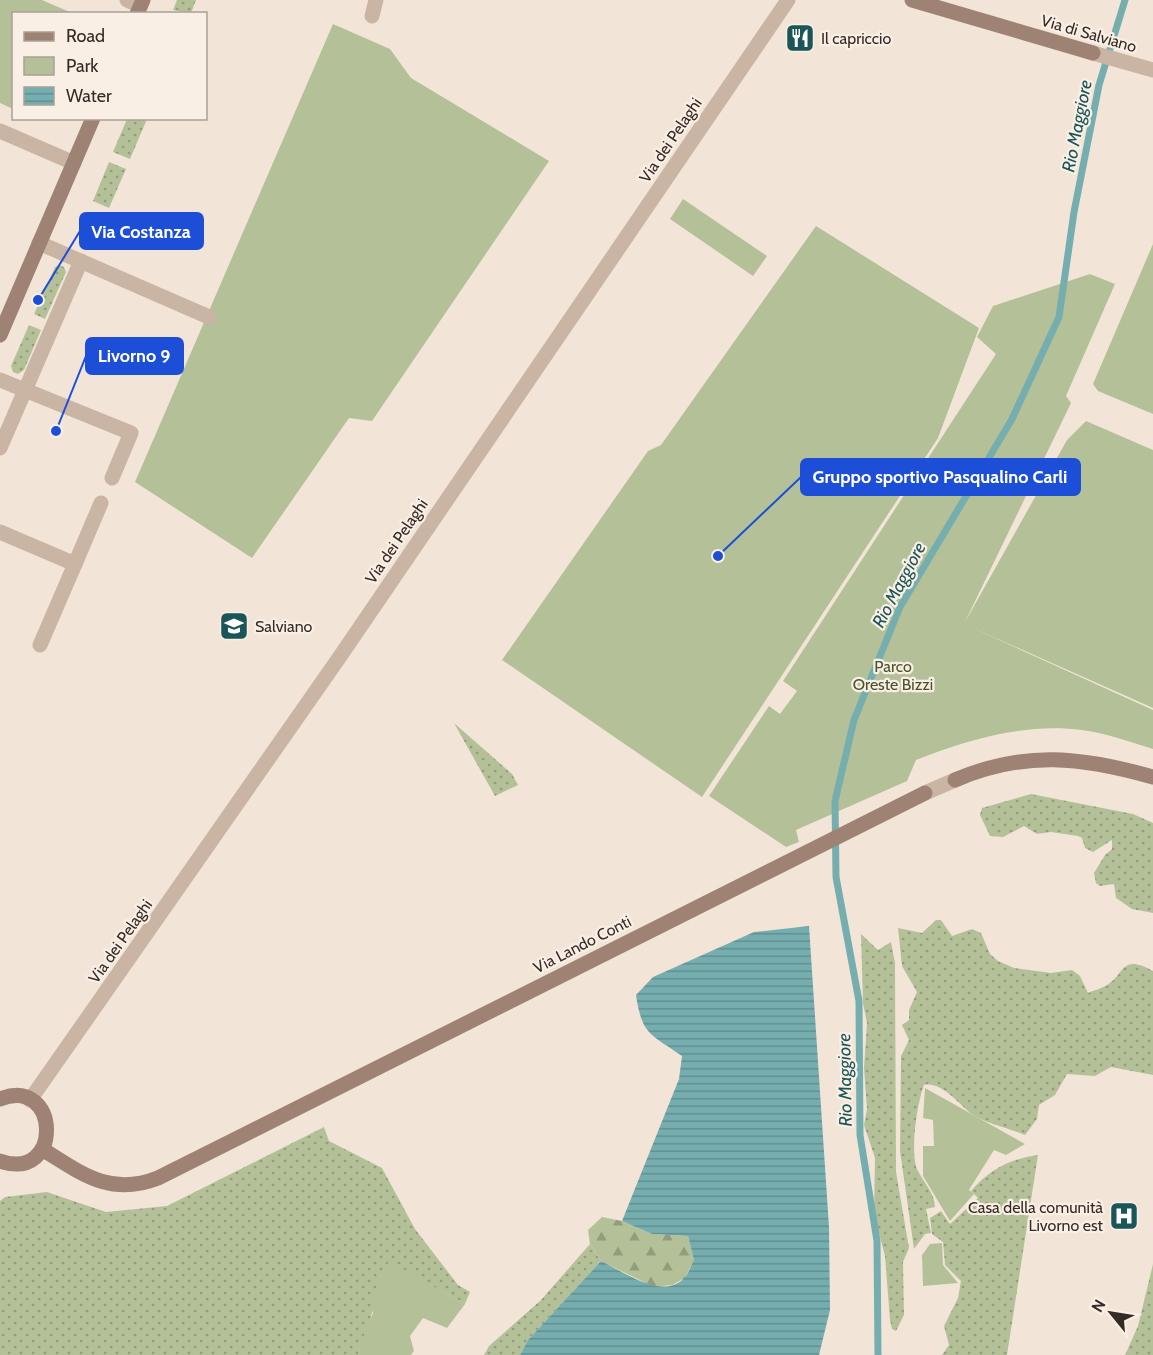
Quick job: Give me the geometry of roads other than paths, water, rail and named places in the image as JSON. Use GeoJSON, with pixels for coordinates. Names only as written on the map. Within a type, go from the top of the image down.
{"type":"FeatureCollection","features":[{"type":"Feature","properties":{"kind":"street"},"geometry":{"type":"LineString","coordinates":[[372,16],[376,0]]}},
{"type":"Feature","properties":{"kind":"street","name":"Via dei Pelaghi"},"geometry":{"type":"LineString","coordinates":[[30,1100],[383,591],[788,0]]}},
{"type":"Feature","properties":{"kind":"street","name":"Via di Salviano"},"geometry":{"type":"LineString","coordinates":[[912,0],[1153,70]]}},
{"type":"Feature","properties":{"kind":"street"},"geometry":{"type":"LineString","coordinates":[[0,335],[92,120]]}},
{"type":"Feature","properties":{"kind":"street"},"geometry":{"type":"LineString","coordinates":[[0,131],[74,163]]}},
{"type":"Feature","properties":{"kind":"street"},"geometry":{"type":"LineString","coordinates":[[39,243],[209,317]]}},
{"type":"Feature","properties":{"kind":"street"},"geometry":{"type":"LineString","coordinates":[[0,448],[81,261]]}},
{"type":"Feature","properties":{"kind":"street"},"geometry":{"type":"LineString","coordinates":[[0,380],[131,433],[112,478]]}},
{"type":"Feature","properties":{"kind":"street"},"geometry":{"type":"LineString","coordinates":[[40,645],[101,503]]}},
{"type":"Feature","properties":{"kind":"street"},"geometry":{"type":"LineString","coordinates":[[0,532],[75,564]]}},
{"type":"Feature","properties":{"kind":"street","name":"Via Lando Conti"},"geometry":{"type":"LineString","coordinates":[[42,1149],[100,1182],[129,1185],[148,1182],[925,793],[979,770],[1046,758],[1101,763],[1153,777]]}},
{"type":"Feature","properties":{"kind":"street"},"geometry":{"type":"LineString","coordinates":[[0,1099],[17,1096],[30,1100],[41,1109],[47,1122],[47,1136],[37,1155],[16,1164],[0,1161]]}},
{"type":"Feature","properties":{"kind":"water"},"geometry":{"type":"Polygon","coordinates":[[[809,926],[829,1227],[830,1310],[819,1355],[520,1355],[528,1340],[601,1261],[643,1282],[655,1286],[666,1286],[676,1284],[685,1277],[694,1260],[688,1236],[652,1234],[622,1221],[679,1079],[682,1056],[655,1038],[645,1027],[636,995],[653,977],[754,932],[809,926]]]}},
{"type":"Feature","properties":{"kind":"waterway","name":"Rio Maggiore"},"geometry":{"type":"LineString","coordinates":[[878,1355],[877,1241],[860,1135],[859,1001],[836,877],[835,801],[854,720],[900,607],[1012,419],[1059,317],[1074,212],[1099,85],[1125,0]]}},
{"type":"Feature","properties":{"kind":"place","name":"Il capriccio"},"geometry":{"type":"Point","coordinates":[800,38]}},
{"type":"Feature","properties":{"kind":"place","name":"Via Costanza"},"geometry":{"type":"Point","coordinates":[38,300]}},
{"type":"Feature","properties":{"kind":"place","name":"Livorno 9"},"geometry":{"type":"Point","coordinates":[56,431]}},
{"type":"Feature","properties":{"kind":"place","name":"Gruppo sportivo Pasqualino Carli"},"geometry":{"type":"Point","coordinates":[718,556]}},
{"type":"Feature","properties":{"kind":"place","name":"Salviano"},"geometry":{"type":"Point","coordinates":[234,626]}},
{"type":"Feature","properties":{"kind":"place","name":"Casa della comunità Livorno est"},"geometry":{"type":"Point","coordinates":[1124,1216]}},
{"type":"Feature","properties":{"kind":"park label","name":"Parco Oreste Bizzi"},"geometry":{"type":"Point","coordinates":[893,675]}}]}
